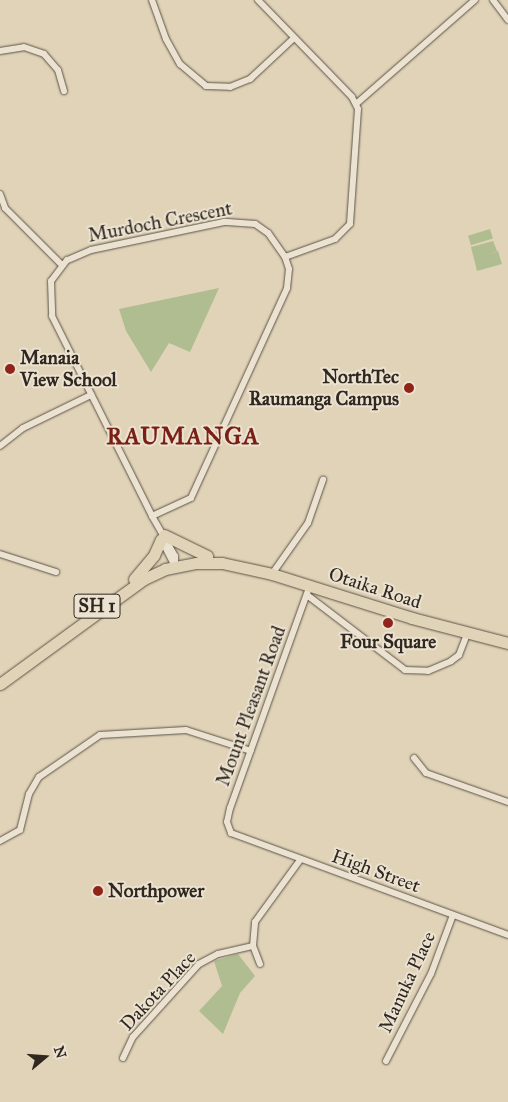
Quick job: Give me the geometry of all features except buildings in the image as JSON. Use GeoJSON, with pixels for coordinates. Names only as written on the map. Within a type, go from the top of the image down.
{"type":"FeatureCollection","features":[{"type":"Feature","properties":{"kind":"highway"},"geometry":{"type":"LineString","coordinates":[[134,579],[154,555],[161,534],[207,556]]}},
{"type":"Feature","properties":{"kind":"highway","name":"Otaika Road"},"geometry":{"type":"LineString","coordinates":[[0,677],[134,579],[174,562],[207,556],[238,559],[308,590],[467,634],[508,643]]}},
{"type":"Feature","properties":{"kind":"highway","name":"Otaika Road"},"geometry":{"type":"LineString","coordinates":[[0,684],[137,583],[174,562],[222,563],[272,574]]}},
{"type":"Feature","properties":{"kind":"street"},"geometry":{"type":"LineString","coordinates":[[152,0],[166,39],[180,64],[199,83],[213,88],[250,79],[294,38]]}},
{"type":"Feature","properties":{"kind":"street"},"geometry":{"type":"LineString","coordinates":[[258,0],[356,104]]}},
{"type":"Feature","properties":{"kind":"street"},"geometry":{"type":"LineString","coordinates":[[152,516],[191,498],[287,288],[289,269],[285,257],[335,239],[350,224],[356,104],[475,0]]}},
{"type":"Feature","properties":{"kind":"street"},"geometry":{"type":"LineString","coordinates":[[493,0],[508,20]]}},
{"type":"Feature","properties":{"kind":"street"},"geometry":{"type":"LineString","coordinates":[[0,51],[24,47],[44,54],[58,70],[64,91]]}},
{"type":"Feature","properties":{"kind":"street"},"geometry":{"type":"LineString","coordinates":[[0,194],[6,208],[62,265],[51,281],[51,311],[174,562]]}},
{"type":"Feature","properties":{"kind":"street","name":"Murdoch Crescent"},"geometry":{"type":"LineString","coordinates":[[62,265],[91,250],[235,220],[262,228],[285,257]]}},
{"type":"Feature","properties":{"kind":"street"},"geometry":{"type":"LineString","coordinates":[[0,446],[23,428],[91,395]]}},
{"type":"Feature","properties":{"kind":"street"},"geometry":{"type":"LineString","coordinates":[[272,574],[308,523],[323,480]]}},
{"type":"Feature","properties":{"kind":"street"},"geometry":{"type":"LineString","coordinates":[[0,554],[56,572]]}},
{"type":"Feature","properties":{"kind":"street","name":"Otaika Road"},"geometry":{"type":"LineString","coordinates":[[308,590],[405,670],[428,671],[451,661],[460,655],[467,634]]}},
{"type":"Feature","properties":{"kind":"street","name":"Mount Pleasant Road"},"geometry":{"type":"LineString","coordinates":[[234,836],[228,817],[308,590]]}},
{"type":"Feature","properties":{"kind":"street"},"geometry":{"type":"LineString","coordinates":[[0,840],[20,830],[29,794],[39,777],[100,735],[186,730],[251,751]]}},
{"type":"Feature","properties":{"kind":"street"},"geometry":{"type":"LineString","coordinates":[[414,758],[426,773],[508,802]]}},
{"type":"Feature","properties":{"kind":"street","name":"High Street"},"geometry":{"type":"LineString","coordinates":[[234,836],[508,935]]}},
{"type":"Feature","properties":{"kind":"street"},"geometry":{"type":"LineString","coordinates":[[260,964],[253,946],[257,916],[300,860]]}},
{"type":"Feature","properties":{"kind":"street","name":"Manuka Place"},"geometry":{"type":"LineString","coordinates":[[386,1061],[431,974],[453,915]]}},
{"type":"Feature","properties":{"kind":"street","name":"Dakota Place"},"geometry":{"type":"LineString","coordinates":[[123,1058],[133,1037],[200,964],[212,956],[253,946]]}},
{"type":"Feature","properties":{"kind":"green space"},"geometry":{"type":"Polygon","coordinates":[[[490,229],[493,239],[471,245],[468,236],[490,229]]]}},
{"type":"Feature","properties":{"kind":"green space"},"geometry":{"type":"Polygon","coordinates":[[[493,241],[497,251],[486,255],[498,251],[502,264],[477,271],[471,247],[493,241]]]}},
{"type":"Feature","properties":{"kind":"green space"},"geometry":{"type":"Polygon","coordinates":[[[219,288],[190,352],[169,343],[151,372],[126,331],[119,309],[219,288]]]}},
{"type":"Feature","properties":{"kind":"green space"},"geometry":{"type":"Polygon","coordinates":[[[238,954],[255,976],[240,993],[223,1034],[199,1011],[222,986],[214,961],[238,954]]]}},
{"type":"Feature","properties":{"kind":"place","name":"Manaia View School"},"geometry":{"type":"Point","coordinates":[10,369]}},
{"type":"Feature","properties":{"kind":"place","name":"NorthTec Raumanga Campus"},"geometry":{"type":"Point","coordinates":[409,388]}},
{"type":"Feature","properties":{"kind":"place","name":"Four Square"},"geometry":{"type":"Point","coordinates":[388,623]}},
{"type":"Feature","properties":{"kind":"place","name":"Northpower"},"geometry":{"type":"Point","coordinates":[98,891]}},
{"type":"Feature","properties":{"kind":"district","name":"RAUMANGA"},"geometry":{"type":"Point","coordinates":[183,437]}}]}
